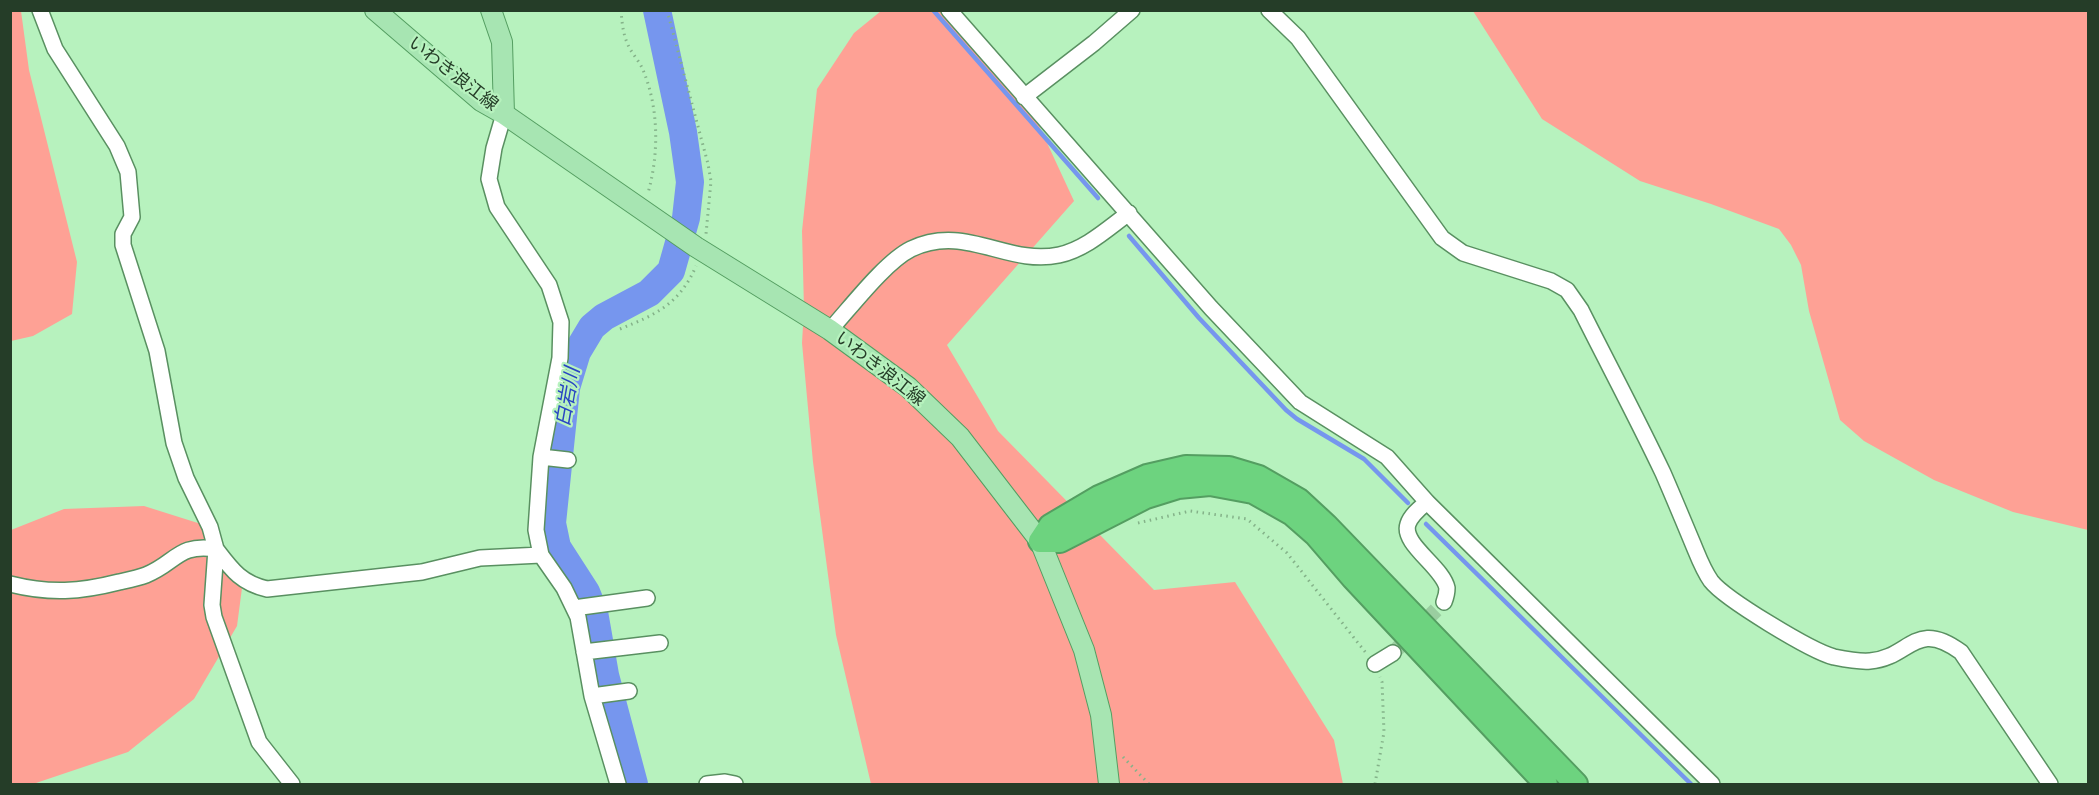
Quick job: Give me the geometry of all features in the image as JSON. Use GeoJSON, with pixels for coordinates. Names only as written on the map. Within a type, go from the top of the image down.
{"type":"FeatureCollection","features":[{"type":"Feature","properties":{"kind":"highway"},"geometry":{"type":"LineString","coordinates":[[1040,541],[1050,526],[1099,497],[1147,476],[1186,467],[1229,468],[1259,477],[1299,500],[1326,525],[1576,784]]}},
{"type":"Feature","properties":{"kind":"highway"},"geometry":{"type":"LineString","coordinates":[[1040,541],[1060,541],[1146,498],[1178,487],[1210,484],[1253,492],[1292,514],[1316,535],[1353,578],[1546,784]]}},
{"type":"Feature","properties":{"kind":"main road","name":"いわき浪江線"},"geometry":{"type":"LineString","coordinates":[[375,10],[482,101],[699,249],[830,330],[908,387],[960,437],[1040,541],[1084,650],[1101,715],[1109,784]]}},
{"type":"Feature","properties":{"kind":"main road","name":"いわき浪江線"},"geometry":{"type":"LineString","coordinates":[[491,10],[502,42],[504,114]]}},
{"type":"Feature","properties":{"kind":"street"},"geometry":{"type":"LineString","coordinates":[[40,10],[55,49],[117,146],[128,172],[132,217],[123,234],[123,245],[157,351],[174,443],[186,477],[210,527],[216,549],[212,605],[214,617],[259,742],[291,784]]}},
{"type":"Feature","properties":{"kind":"street"},"geometry":{"type":"LineString","coordinates":[[949,10],[1210,308],[1300,402],[1387,457],[1427,502],[1712,784]]}},
{"type":"Feature","properties":{"kind":"street"},"geometry":{"type":"LineString","coordinates":[[1024,97],[1094,44],[1132,10]]}},
{"type":"Feature","properties":{"kind":"street"},"geometry":{"type":"LineString","coordinates":[[1269,10],[1298,38],[1442,238],[1464,253],[1551,281],[1567,290],[1581,310],[1663,473],[1700,561],[1710,580],[1722,593],[1784,632],[1832,657],[1870,662],[1890,656],[1911,642],[1930,637],[1947,642],[1961,652],[2050,784]]}},
{"type":"Feature","properties":{"kind":"street"},"geometry":{"type":"LineString","coordinates":[[504,114],[494,148],[489,179],[498,207],[549,285],[561,322],[560,358],[536,530],[541,555],[564,588],[584,607]]}},
{"type":"Feature","properties":{"kind":"street"},"geometry":{"type":"LineString","coordinates":[[830,330],[894,259],[927,242],[965,240],[1026,255],[1045,257],[1060,255],[1082,247],[1129,213]]}},
{"type":"Feature","properties":{"kind":"street"},"geometry":{"type":"LineString","coordinates":[[545,458],[568,460]]}},
{"type":"Feature","properties":{"kind":"street"},"geometry":{"type":"LineString","coordinates":[[1427,502],[1411,517],[1407,526],[1408,537],[1444,581],[1448,590],[1444,602]]}},
{"type":"Feature","properties":{"kind":"street"},"geometry":{"type":"LineString","coordinates":[[10,584],[34,590],[86,590],[146,575],[184,551],[199,546],[216,549],[233,570],[251,585],[267,589],[422,572],[480,558],[541,555]]}},
{"type":"Feature","properties":{"kind":"street"},"geometry":{"type":"LineString","coordinates":[[584,607],[647,598]]}},
{"type":"Feature","properties":{"kind":"street"},"geometry":{"type":"LineString","coordinates":[[584,607],[578,617],[609,693],[618,784]]}},
{"type":"Feature","properties":{"kind":"street"},"geometry":{"type":"LineString","coordinates":[[593,651],[660,643]]}},
{"type":"Feature","properties":{"kind":"street"},"geometry":{"type":"LineString","coordinates":[[1375,664],[1393,653]]}},
{"type":"Feature","properties":{"kind":"street"},"geometry":{"type":"LineString","coordinates":[[707,784],[725,782],[735,784]]}},
{"type":"Feature","properties":{"kind":"path"},"geometry":{"type":"LineString","coordinates":[[621,10],[622,27],[628,45],[643,69],[654,107],[656,144],[647,213]]}},
{"type":"Feature","properties":{"kind":"path"},"geometry":{"type":"LineString","coordinates":[[620,329],[655,315],[676,298],[691,278],[707,229],[711,182],[708,164],[667,10]]}},
{"type":"Feature","properties":{"kind":"path"},"geometry":{"type":"LineString","coordinates":[[1132,525],[1190,511],[1247,519],[1287,553],[1375,664],[1382,682],[1384,732],[1375,784]]}},
{"type":"Feature","properties":{"kind":"path"},"geometry":{"type":"LineString","coordinates":[[1117,750],[1149,784]]}},
{"type":"Feature","properties":{"kind":"shaded area"},"geometry":{"type":"Polygon","coordinates":[[[10,11],[21,11],[29,70],[77,262],[72,314],[33,336],[11,341],[10,11]]]}},
{"type":"Feature","properties":{"kind":"shaded area"},"geometry":{"type":"Polygon","coordinates":[[[881,11],[939,11],[968,26],[1035,117],[1074,201],[947,345],[998,431],[1154,590],[1235,582],[1334,740],[1343,784],[871,784],[836,635],[813,462],[802,343],[804,309],[802,231],[817,89],[854,33],[881,11]]]}},
{"type":"Feature","properties":{"kind":"shaded area"},"geometry":{"type":"Polygon","coordinates":[[[1473,11],[2088,11],[2088,530],[2013,512],[1934,480],[1864,441],[1840,420],[1809,311],[1801,265],[1791,245],[1779,229],[1640,181],[1542,119],[1473,11]]]}},
{"type":"Feature","properties":{"kind":"shaded area"},"geometry":{"type":"Polygon","coordinates":[[[144,506],[201,524],[242,588],[237,626],[194,699],[128,752],[33,784],[11,784],[11,530],[64,509],[144,506]]]}},
{"type":"Feature","properties":{"kind":"waterway","name":"白岩川"},"geometry":{"type":"LineString","coordinates":[[634,784],[605,675],[594,612],[586,592],[557,547],[552,523],[566,388],[577,352],[592,327],[604,317],[649,293],[671,271],[686,218],[690,182],[683,132],[657,10]]}},
{"type":"Feature","properties":{"kind":"waterway"},"geometry":{"type":"LineString","coordinates":[[933,10],[1098,198]]}},
{"type":"Feature","properties":{"kind":"waterway"},"geometry":{"type":"LineString","coordinates":[[1129,236],[1199,318],[1286,410],[1364,459],[1408,503]]}},
{"type":"Feature","properties":{"kind":"waterway"},"geometry":{"type":"LineString","coordinates":[[1426,524],[1691,784]]}},
{"type":"Feature","properties":{"kind":"tunnel"},"geometry":{"type":"LineString","coordinates":[[1393,653],[1444,602]]}}]}
